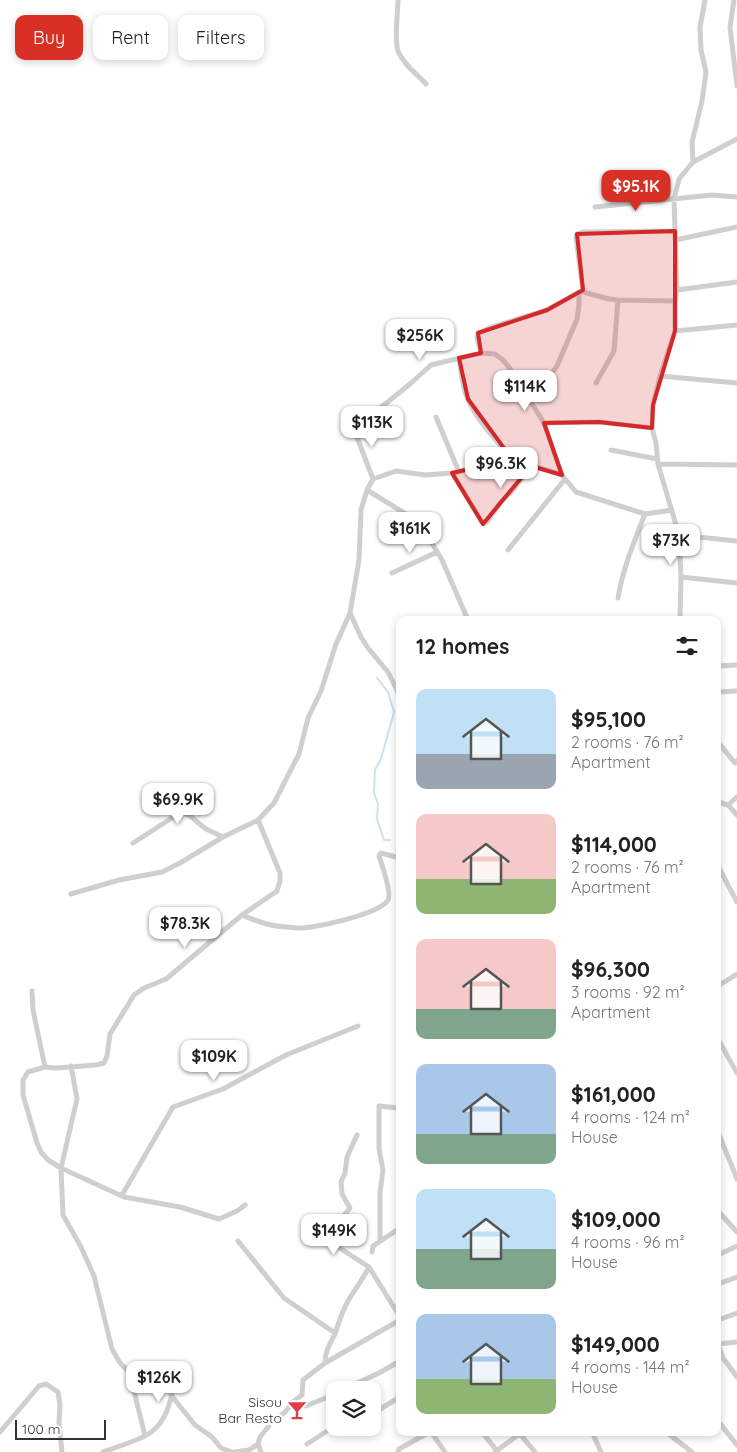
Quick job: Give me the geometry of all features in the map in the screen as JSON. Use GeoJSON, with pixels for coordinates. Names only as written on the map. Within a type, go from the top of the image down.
{"type":"FeatureCollection","features":[{"type":"Feature","properties":{"kind":"street"},"geometry":{"type":"LineString","coordinates":[[398,0],[398,50],[404,62],[426,84]]}},
{"type":"Feature","properties":{"kind":"street"},"geometry":{"type":"LineString","coordinates":[[693,162],[692,142],[702,101],[706,72],[700,27],[705,0]]}},
{"type":"Feature","properties":{"kind":"street"},"geometry":{"type":"LineString","coordinates":[[734,0],[730,27],[737,86]]}},
{"type":"Feature","properties":{"kind":"street"},"geometry":{"type":"LineString","coordinates":[[680,616],[679,535],[657,461],[656,443],[652,428],[653,405],[660,376],[675,331],[677,290],[674,199],[679,179],[693,162],[737,139]]}},
{"type":"Feature","properties":{"kind":"street"},"geometry":{"type":"LineString","coordinates":[[595,207],[712,195],[737,197]]}},
{"type":"Feature","properties":{"kind":"street"},"geometry":{"type":"LineString","coordinates":[[675,240],[737,228]]}},
{"type":"Feature","properties":{"kind":"street"},"geometry":{"type":"LineString","coordinates":[[530,400],[551,376],[557,366],[577,319],[581,292],[577,234],[583,232],[675,231]]}},
{"type":"Feature","properties":{"kind":"street"},"geometry":{"type":"LineString","coordinates":[[677,290],[737,282]]}},
{"type":"Feature","properties":{"kind":"street"},"geometry":{"type":"LineString","coordinates":[[480,353],[478,333],[547,310],[581,292],[618,300],[675,301]]}},
{"type":"Feature","properties":{"kind":"street"},"geometry":{"type":"LineString","coordinates":[[596,383],[614,351],[618,300]]}},
{"type":"Feature","properties":{"kind":"street"},"geometry":{"type":"LineString","coordinates":[[675,331],[737,325]]}},
{"type":"Feature","properties":{"kind":"street"},"geometry":{"type":"LineString","coordinates":[[379,409],[431,365],[480,353],[495,354],[503,360],[544,423],[564,477],[576,492],[645,514],[672,510]]}},
{"type":"Feature","properties":{"kind":"street"},"geometry":{"type":"LineString","coordinates":[[459,358],[468,400],[479,418],[512,459],[564,477]]}},
{"type":"Feature","properties":{"kind":"street"},"geometry":{"type":"LineString","coordinates":[[660,376],[737,383]]}},
{"type":"Feature","properties":{"kind":"street"},"geometry":{"type":"LineString","coordinates":[[436,418],[459,472]]}},
{"type":"Feature","properties":{"kind":"street"},"geometry":{"type":"LineString","coordinates":[[544,423],[600,422],[652,428]]}},
{"type":"Feature","properties":{"kind":"street"},"geometry":{"type":"LineString","coordinates":[[352,424],[373,479]]}},
{"type":"Feature","properties":{"kind":"street"},"geometry":{"type":"LineString","coordinates":[[611,450],[657,461],[737,465]]}},
{"type":"Feature","properties":{"kind":"street"},"geometry":{"type":"LineString","coordinates":[[71,894],[119,880],[162,872],[222,837],[258,820],[274,803],[299,754],[308,718],[321,691],[336,644],[350,613],[359,560],[361,510],[367,490],[373,479],[396,472],[425,475],[459,472],[512,459]]}},
{"type":"Feature","properties":{"kind":"street"},"geometry":{"type":"LineString","coordinates":[[452,473],[483,524],[487,522],[500,503],[514,490],[531,466]]}},
{"type":"Feature","properties":{"kind":"street"},"geometry":{"type":"LineString","coordinates":[[508,550],[564,477]]}},
{"type":"Feature","properties":{"kind":"street"},"geometry":{"type":"LineString","coordinates":[[367,490],[414,520],[424,530],[442,560],[466,616]]}},
{"type":"Feature","properties":{"kind":"street"},"geometry":{"type":"LineString","coordinates":[[618,598],[621,578],[645,514]]}},
{"type":"Feature","properties":{"kind":"street"},"geometry":{"type":"LineString","coordinates":[[679,535],[737,541]]}},
{"type":"Feature","properties":{"kind":"street"},"geometry":{"type":"LineString","coordinates":[[392,573],[437,552]]}},
{"type":"Feature","properties":{"kind":"street"},"geometry":{"type":"LineString","coordinates":[[681,577],[737,583]]}},
{"type":"Feature","properties":{"kind":"street"},"geometry":{"type":"LineString","coordinates":[[350,613],[361,637],[388,672],[396,688]]}},
{"type":"Feature","properties":{"kind":"street"},"geometry":{"type":"LineString","coordinates":[[721,666],[737,665]]}},
{"type":"Feature","properties":{"kind":"street"},"geometry":{"type":"LineString","coordinates":[[721,692],[737,691]]}},
{"type":"Feature","properties":{"kind":"street"},"geometry":{"type":"LineString","coordinates":[[721,746],[735,763],[737,761]]}},
{"type":"Feature","properties":{"kind":"street"},"geometry":{"type":"LineString","coordinates":[[728,805],[737,798]]}},
{"type":"Feature","properties":{"kind":"street"},"geometry":{"type":"LineString","coordinates":[[721,803],[728,805],[737,815]]}},
{"type":"Feature","properties":{"kind":"street"},"geometry":{"type":"LineString","coordinates":[[133,843],[182,812],[206,829],[222,837]]}},
{"type":"Feature","properties":{"kind":"street"},"geometry":{"type":"LineString","coordinates":[[245,1205],[219,1219],[180,1207],[122,1195],[61,1168],[48,1160],[41,1152],[37,1143],[24,1095],[23,1080],[28,1072],[45,1067],[56,1068],[104,1063],[107,1056],[110,1034],[134,995],[144,988],[166,980],[242,915],[277,891],[280,873],[258,820]]}},
{"type":"Feature","properties":{"kind":"street"},"geometry":{"type":"LineString","coordinates":[[242,915],[268,924],[300,928],[316,927],[371,912],[386,902],[389,896],[379,856],[381,853],[384,853],[396,857]]}},
{"type":"Feature","properties":{"kind":"street"},"geometry":{"type":"LineString","coordinates":[[721,872],[737,902]]}},
{"type":"Feature","properties":{"kind":"street"},"geometry":{"type":"LineString","coordinates":[[721,984],[737,974]]}},
{"type":"Feature","properties":{"kind":"street"},"geometry":{"type":"LineString","coordinates":[[32,991],[33,1010],[45,1067]]}},
{"type":"Feature","properties":{"kind":"street"},"geometry":{"type":"LineString","coordinates":[[122,1195],[174,1107],[222,1089],[286,1055],[358,1026]]}},
{"type":"Feature","properties":{"kind":"street"},"geometry":{"type":"LineString","coordinates":[[721,1045],[737,1074]]}},
{"type":"Feature","properties":{"kind":"street"},"geometry":{"type":"LineString","coordinates":[[71,1066],[77,1099],[61,1168],[63,1215],[81,1247],[94,1276],[112,1349],[128,1371],[145,1436]]}},
{"type":"Feature","properties":{"kind":"street"},"geometry":{"type":"LineString","coordinates":[[380,1241],[380,1193],[383,1170],[379,1149],[379,1106],[396,1108]]}},
{"type":"Feature","properties":{"kind":"street"},"geometry":{"type":"LineString","coordinates":[[357,1135],[347,1157],[341,1182],[342,1194],[350,1208],[328,1235],[327,1241],[335,1244],[369,1267],[396,1311]]}},
{"type":"Feature","properties":{"kind":"street"},"geometry":{"type":"LineString","coordinates":[[721,1139],[737,1178]]}},
{"type":"Feature","properties":{"kind":"street"},"geometry":{"type":"LineString","coordinates":[[721,1214],[737,1232]]}},
{"type":"Feature","properties":{"kind":"street"},"geometry":{"type":"LineString","coordinates":[[372,1252],[373,1246],[396,1231]]}},
{"type":"Feature","properties":{"kind":"street"},"geometry":{"type":"LineString","coordinates":[[238,1241],[284,1298],[335,1333]]}},
{"type":"Feature","properties":{"kind":"street"},"geometry":{"type":"LineString","coordinates":[[721,1254],[737,1246]]}},
{"type":"Feature","properties":{"kind":"street"},"geometry":{"type":"LineString","coordinates":[[325,1363],[325,1354],[338,1322],[348,1301],[369,1267]]}},
{"type":"Feature","properties":{"kind":"street"},"geometry":{"type":"LineString","coordinates":[[721,1283],[737,1278]]}},
{"type":"Feature","properties":{"kind":"street"},"geometry":{"type":"LineString","coordinates":[[721,1319],[737,1313]]}},
{"type":"Feature","properties":{"kind":"street"},"geometry":{"type":"LineString","coordinates":[[261,1452],[258,1444],[260,1437],[272,1422],[302,1395],[303,1380],[325,1363],[396,1320]]}},
{"type":"Feature","properties":{"kind":"street"},"geometry":{"type":"LineString","coordinates":[[721,1344],[737,1342]]}},
{"type":"Feature","properties":{"kind":"street"},"geometry":{"type":"LineString","coordinates":[[721,1352],[737,1376]]}},
{"type":"Feature","properties":{"kind":"street"},"geometry":{"type":"LineString","coordinates":[[362,1381],[396,1362]]}},
{"type":"Feature","properties":{"kind":"street"},"geometry":{"type":"LineString","coordinates":[[102,1452],[145,1436],[155,1429],[169,1405],[176,1374]]}},
{"type":"Feature","properties":{"kind":"street"},"geometry":{"type":"LineString","coordinates":[[0,1432],[39,1386],[46,1384],[58,1392],[62,1452]]}},
{"type":"Feature","properties":{"kind":"street"},"geometry":{"type":"LineString","coordinates":[[171,1395],[195,1425],[212,1437],[221,1448],[233,1452],[249,1450],[258,1444]]}},
{"type":"Feature","properties":{"kind":"street"},"geometry":{"type":"LineString","coordinates":[[306,1406],[326,1398]]}},
{"type":"Feature","properties":{"kind":"street"},"geometry":{"type":"LineString","coordinates":[[381,1409],[396,1399]]}},
{"type":"Feature","properties":{"kind":"street"},"geometry":{"type":"LineString","coordinates":[[721,1425],[737,1445]]}},
{"type":"Feature","properties":{"kind":"street"},"geometry":{"type":"LineString","coordinates":[[307,1444],[326,1432]]}},
{"type":"Feature","properties":{"kind":"street"},"geometry":{"type":"LineString","coordinates":[[398,1452],[399,1449],[423,1436]]}},
{"type":"Feature","properties":{"kind":"street"},"geometry":{"type":"LineString","coordinates":[[433,1436],[445,1452]]}},
{"type":"Feature","properties":{"kind":"street"},"geometry":{"type":"LineString","coordinates":[[485,1436],[496,1451],[517,1436]]}},
{"type":"Feature","properties":{"kind":"street"},"geometry":{"type":"LineString","coordinates":[[523,1436],[535,1452]]}},
{"type":"Feature","properties":{"kind":"street"},"geometry":{"type":"LineString","coordinates":[[594,1436],[601,1452]]}},
{"type":"Feature","properties":{"kind":"street"},"geometry":{"type":"LineString","coordinates":[[671,1436],[692,1452]]}},
{"type":"Feature","properties":{"kind":"highlighted area"},"geometry":{"type":"Polygon","coordinates":[[[675,231],[675,331],[653,405],[652,428],[599,422],[544,423],[562,475],[531,466],[483,524],[452,473],[512,459],[468,399],[459,358],[481,353],[478,333],[547,310],[583,290],[577,234],[675,231]]]}},
{"type":"Feature","properties":{"kind":"waterway"},"geometry":{"type":"LineString","coordinates":[[377,678],[388,692],[394,712],[381,759],[375,770],[374,793],[378,804],[377,819],[384,840],[390,840]]}},
{"type":"Feature","properties":{"kind":"place","name":"Sisou Bar Resto"},"geometry":{"type":"Point","coordinates":[297,1410]}}]}
